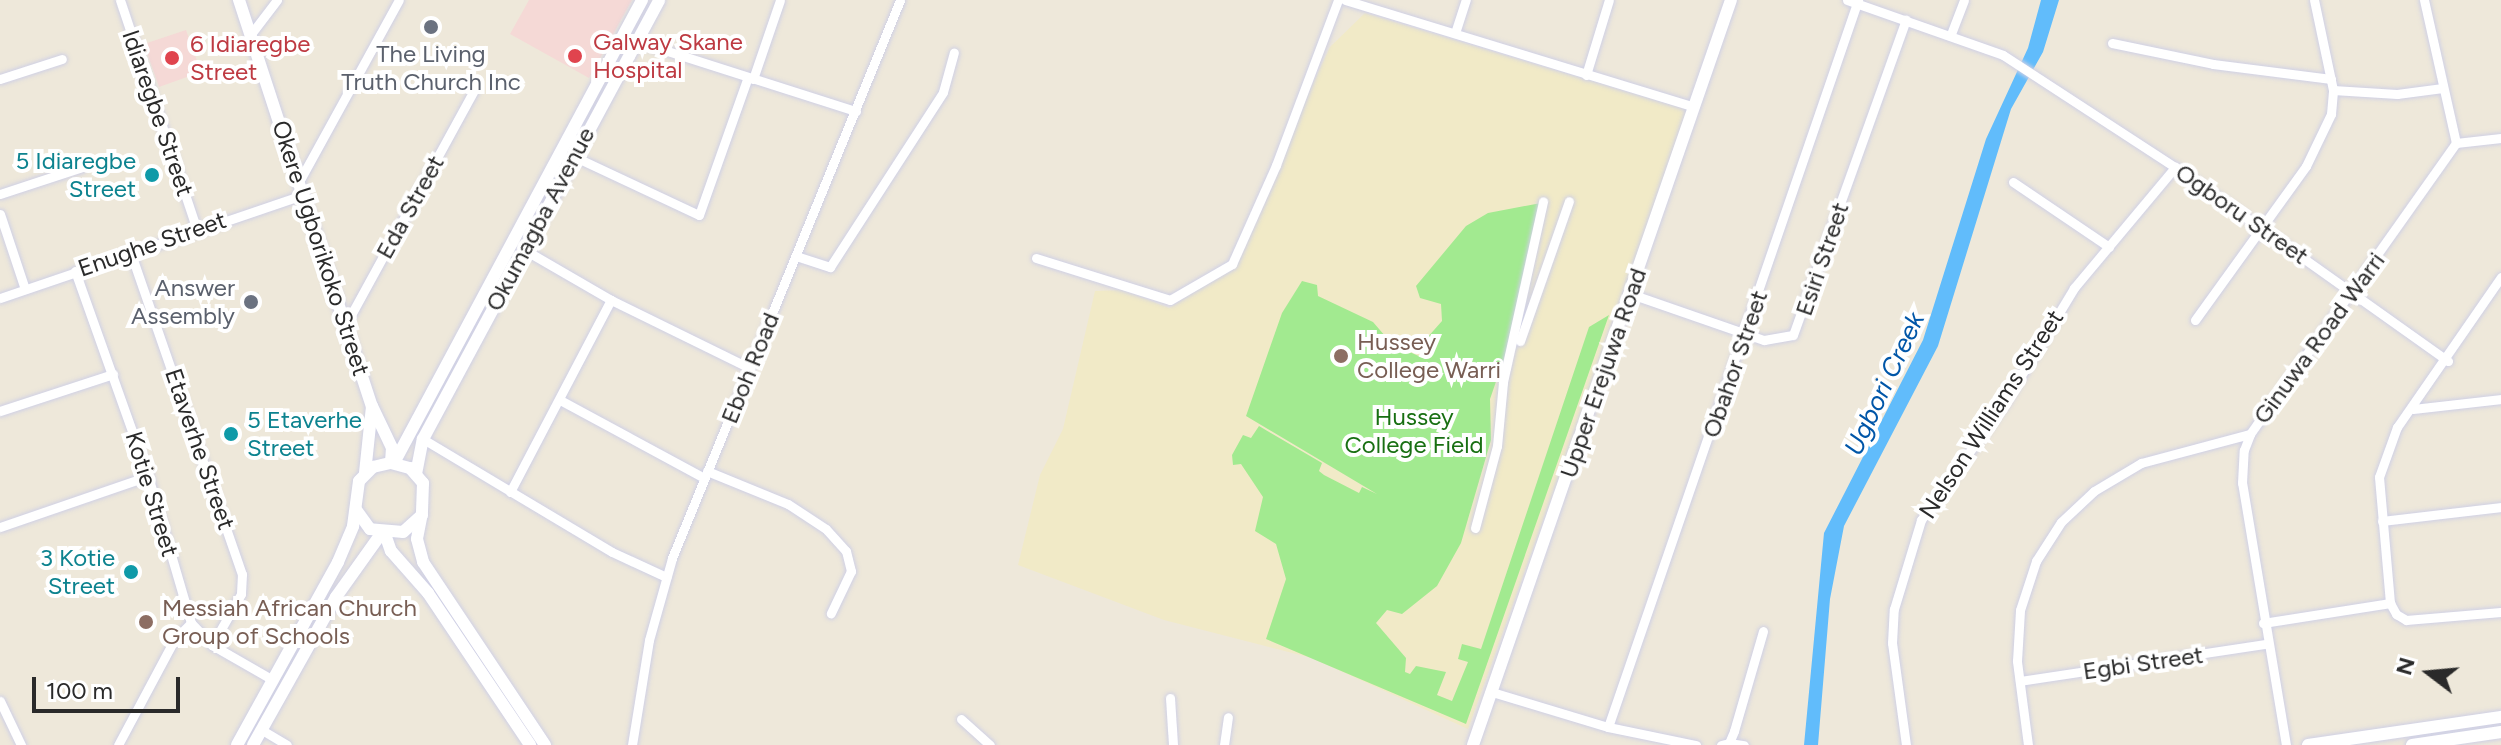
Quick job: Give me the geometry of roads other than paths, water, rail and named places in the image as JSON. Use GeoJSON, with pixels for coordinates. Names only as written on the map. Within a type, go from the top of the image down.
{"type":"FeatureCollection","features":[{"type":"Feature","properties":{"kind":"main road","name":"Okere Ugborikoko Street"},"geometry":{"type":"LineString","coordinates":[[239,0],[301,178],[372,406],[392,448],[392,463]]}},
{"type":"Feature","properties":{"kind":"main road","name":"Okumagba Avenue"},"geometry":{"type":"LineString","coordinates":[[392,463],[642,0]]}},
{"type":"Feature","properties":{"kind":"main road","name":"Okumagba Avenue"},"geometry":{"type":"LineString","coordinates":[[416,474],[423,439],[659,0]]}},
{"type":"Feature","properties":{"kind":"main road","name":"Upper Erejuwa Road"},"geometry":{"type":"LineString","coordinates":[[1473,745],[1731,0]]}},
{"type":"Feature","properties":{"kind":"main road"},"geometry":{"type":"LineString","coordinates":[[237,745],[328,583],[356,510],[355,490],[365,473],[372,406]]}},
{"type":"Feature","properties":{"kind":"main road"},"geometry":{"type":"LineString","coordinates":[[365,473],[392,463],[416,474],[426,493],[417,539],[423,562],[545,745]]}},
{"type":"Feature","properties":{"kind":"main road"},"geometry":{"type":"LineString","coordinates":[[356,510],[383,534],[391,551],[419,579],[530,745]]}},
{"type":"Feature","properties":{"kind":"main road"},"geometry":{"type":"LineString","coordinates":[[253,745],[336,597],[383,534],[411,528],[422,515]]}},
{"type":"Feature","properties":{"kind":"main road"},"geometry":{"type":"LineString","coordinates":[[2308,745],[2501,717]]}},
{"type":"Feature","properties":{"kind":"main road"},"geometry":{"type":"LineString","coordinates":[[2412,745],[2501,732]]}},
{"type":"Feature","properties":{"kind":"street","name":"Idiaregbe Street"},"geometry":{"type":"LineString","coordinates":[[120,0],[196,227]]}},
{"type":"Feature","properties":{"kind":"street"},"geometry":{"type":"LineString","coordinates":[[251,34],[277,0]]}},
{"type":"Feature","properties":{"kind":"street"},"geometry":{"type":"LineString","coordinates":[[301,178],[399,0]]}},
{"type":"Feature","properties":{"kind":"street"},"geometry":{"type":"LineString","coordinates":[[573,156],[699,215],[780,0]]}},
{"type":"Feature","properties":{"kind":"street","name":"Eboh Road"},"geometry":{"type":"LineString","coordinates":[[632,745],[666,577],[705,474],[900,0]]}},
{"type":"Feature","properties":{"kind":"street"},"geometry":{"type":"LineString","coordinates":[[1036,258],[1170,300],[1232,264],[1276,165],[1338,0]]}},
{"type":"Feature","properties":{"kind":"street"},"geometry":{"type":"LineString","coordinates":[[1455,33],[1466,0]]}},
{"type":"Feature","properties":{"kind":"street"},"geometry":{"type":"LineString","coordinates":[[1586,75],[1609,0]]}},
{"type":"Feature","properties":{"kind":"street"},"geometry":{"type":"LineString","coordinates":[[1951,34],[1964,0]]}},
{"type":"Feature","properties":{"kind":"street"},"geometry":{"type":"LineString","coordinates":[[2195,320],[2316,147],[2331,114],[2332,84],[2314,0]]}},
{"type":"Feature","properties":{"kind":"street"},"geometry":{"type":"LineString","coordinates":[[2424,0],[2456,143],[2501,138]]}},
{"type":"Feature","properties":{"kind":"street"},"geometry":{"type":"LineString","coordinates":[[1351,1],[1694,107]]}},
{"type":"Feature","properties":{"kind":"street","name":"Ogboru Street"},"geometry":{"type":"LineString","coordinates":[[1854,1],[1951,34],[2016,65],[2175,167],[2448,361]]}},
{"type":"Feature","properties":{"kind":"street","name":"Obahor Street"},"geometry":{"type":"LineString","coordinates":[[1608,727],[1745,334],[1854,1]]}},
{"type":"Feature","properties":{"kind":"street","name":"Esiri Street"},"geometry":{"type":"LineString","coordinates":[[1631,294],[1745,334],[1785,340],[1800,325],[1906,20]]}},
{"type":"Feature","properties":{"kind":"street"},"geometry":{"type":"LineString","coordinates":[[636,41],[856,111]]}},
{"type":"Feature","properties":{"kind":"street"},"geometry":{"type":"LineString","coordinates":[[2112,43],[2177,58],[2397,94],[2443,88]]}},
{"type":"Feature","properties":{"kind":"street"},"geometry":{"type":"LineString","coordinates":[[796,256],[830,267],[943,92],[954,52]]}},
{"type":"Feature","properties":{"kind":"street"},"geometry":{"type":"LineString","coordinates":[[0,79],[62,59]]}},
{"type":"Feature","properties":{"kind":"street","name":"Eda Street"},"geometry":{"type":"LineString","coordinates":[[346,324],[474,90]]}},
{"type":"Feature","properties":{"kind":"street","name":"Ginuwa Road Warri"},"geometry":{"type":"LineString","coordinates":[[2286,745],[2266,644],[2242,483],[2250,434],[2456,143]]}},
{"type":"Feature","properties":{"kind":"street"},"geometry":{"type":"LineString","coordinates":[[0,194],[82,167]]}},
{"type":"Feature","properties":{"kind":"street","name":"Nelson Williams Street"},"geometry":{"type":"LineString","coordinates":[[1906,745],[1894,620],[1921,520],[2016,386],[2047,326],[2175,167]]}},
{"type":"Feature","properties":{"kind":"street"},"geometry":{"type":"LineString","coordinates":[[2013,182],[2109,247]]}},
{"type":"Feature","properties":{"kind":"street","name":"Enughe Street"},"geometry":{"type":"LineString","coordinates":[[0,298],[196,227],[305,194]]}},
{"type":"Feature","properties":{"kind":"street"},"geometry":{"type":"LineString","coordinates":[[1475,528],[1497,446],[1500,399],[1543,201]]}},
{"type":"Feature","properties":{"kind":"street"},"geometry":{"type":"LineString","coordinates":[[1500,399],[1569,201]]}},
{"type":"Feature","properties":{"kind":"street"},"geometry":{"type":"LineString","coordinates":[[0,214],[25,289]]}},
{"type":"Feature","properties":{"kind":"street"},"geometry":{"type":"LineString","coordinates":[[523,249],[611,300],[750,368]]}},
{"type":"Feature","properties":{"kind":"street","name":"Etaverhe Street"},"geometry":{"type":"LineString","coordinates":[[130,251],[242,574],[241,594],[212,645]]}},
{"type":"Feature","properties":{"kind":"street","name":"Kotie Street"},"geometry":{"type":"LineString","coordinates":[[75,271],[148,476],[191,623],[212,645],[273,680]]}},
{"type":"Feature","properties":{"kind":"street"},"geometry":{"type":"LineString","coordinates":[[2501,277],[2448,361],[2397,427],[2380,466],[2390,603],[2406,620],[2501,612]]}},
{"type":"Feature","properties":{"kind":"street"},"geometry":{"type":"LineString","coordinates":[[510,492],[611,300]]}},
{"type":"Feature","properties":{"kind":"street"},"geometry":{"type":"LineString","coordinates":[[0,411],[113,374]]}},
{"type":"Feature","properties":{"kind":"street"},"geometry":{"type":"LineString","coordinates":[[2413,409],[2501,399]]}},
{"type":"Feature","properties":{"kind":"street"},"geometry":{"type":"LineString","coordinates":[[560,400],[705,474],[788,504],[826,529],[846,551],[851,571],[831,613]]}},
{"type":"Feature","properties":{"kind":"street"},"geometry":{"type":"LineString","coordinates":[[2028,745],[2017,632],[2027,586],[2048,540],[2077,503],[2120,473],[2166,452],[2250,434]]}},
{"type":"Feature","properties":{"kind":"street"},"geometry":{"type":"LineString","coordinates":[[423,439],[612,552],[666,577]]}},
{"type":"Feature","properties":{"kind":"street"},"geometry":{"type":"LineString","coordinates":[[0,527],[148,476]]}},
{"type":"Feature","properties":{"kind":"street"},"geometry":{"type":"LineString","coordinates":[[2382,521],[2501,507]]}},
{"type":"Feature","properties":{"kind":"street"},"geometry":{"type":"LineString","coordinates":[[2263,623],[2390,603]]}},
{"type":"Feature","properties":{"kind":"street"},"geometry":{"type":"LineString","coordinates":[[118,745],[174,640],[191,623]]}},
{"type":"Feature","properties":{"kind":"street"},"geometry":{"type":"LineString","coordinates":[[1744,745],[1725,744],[1763,631]]}},
{"type":"Feature","properties":{"kind":"street","name":"Egbi Street"},"geometry":{"type":"LineString","coordinates":[[2020,681],[2266,644]]}},
{"type":"Feature","properties":{"kind":"street"},"geometry":{"type":"LineString","coordinates":[[1492,692],[1608,727],[1696,745]]}},
{"type":"Feature","properties":{"kind":"street"},"geometry":{"type":"LineString","coordinates":[[1170,698],[1173,745]]}},
{"type":"Feature","properties":{"kind":"street"},"geometry":{"type":"LineString","coordinates":[[0,701],[21,745]]}},
{"type":"Feature","properties":{"kind":"street"},"geometry":{"type":"LineString","coordinates":[[1224,745],[1228,717]]}},
{"type":"Feature","properties":{"kind":"street"},"geometry":{"type":"LineString","coordinates":[[961,719],[990,745]]}},
{"type":"Feature","properties":{"kind":"street"},"geometry":{"type":"LineString","coordinates":[[262,730],[287,745]]}},
{"type":"Feature","properties":{"kind":"water"},"geometry":{"type":"Polygon","coordinates":[[[2041,0],[2059,0],[2043,52],[2011,109],[1938,346],[1844,526],[1830,599],[1818,745],[1804,745],[1824,533],[1923,340],[1986,139],[2028,48],[2041,0]]]}},
{"type":"Feature","properties":{"kind":"place","name":"The Living Truth Church Inc"},"geometry":{"type":"Point","coordinates":[431,27]}},
{"type":"Feature","properties":{"kind":"place","name":"Galway Skane Hospital"},"geometry":{"type":"Point","coordinates":[575,56]}},
{"type":"Feature","properties":{"kind":"place","name":"6 Idiaregbe Street"},"geometry":{"type":"Point","coordinates":[172,58]}},
{"type":"Feature","properties":{"kind":"place","name":"5 Idiaregbe Street"},"geometry":{"type":"Point","coordinates":[152,175]}},
{"type":"Feature","properties":{"kind":"place","name":"Answer Assembly"},"geometry":{"type":"Point","coordinates":[251,302]}},
{"type":"Feature","properties":{"kind":"place","name":"Hussey College Warri"},"geometry":{"type":"Point","coordinates":[1341,356]}},
{"type":"Feature","properties":{"kind":"place","name":"5 Etaverhe Street"},"geometry":{"type":"Point","coordinates":[231,434]}},
{"type":"Feature","properties":{"kind":"place","name":"3 Kotie Street"},"geometry":{"type":"Point","coordinates":[131,572]}},
{"type":"Feature","properties":{"kind":"place","name":"Messiah African Church Group of Schools"},"geometry":{"type":"Point","coordinates":[146,622]}},
{"type":"Feature","properties":{"kind":"water label","name":"Ugbori Creek"},"geometry":{"type":"Point","coordinates":[1885,384]}},
{"type":"Feature","properties":{"kind":"park label","name":"Hussey College Field"},"geometry":{"type":"Point","coordinates":[1414,431]}}]}
